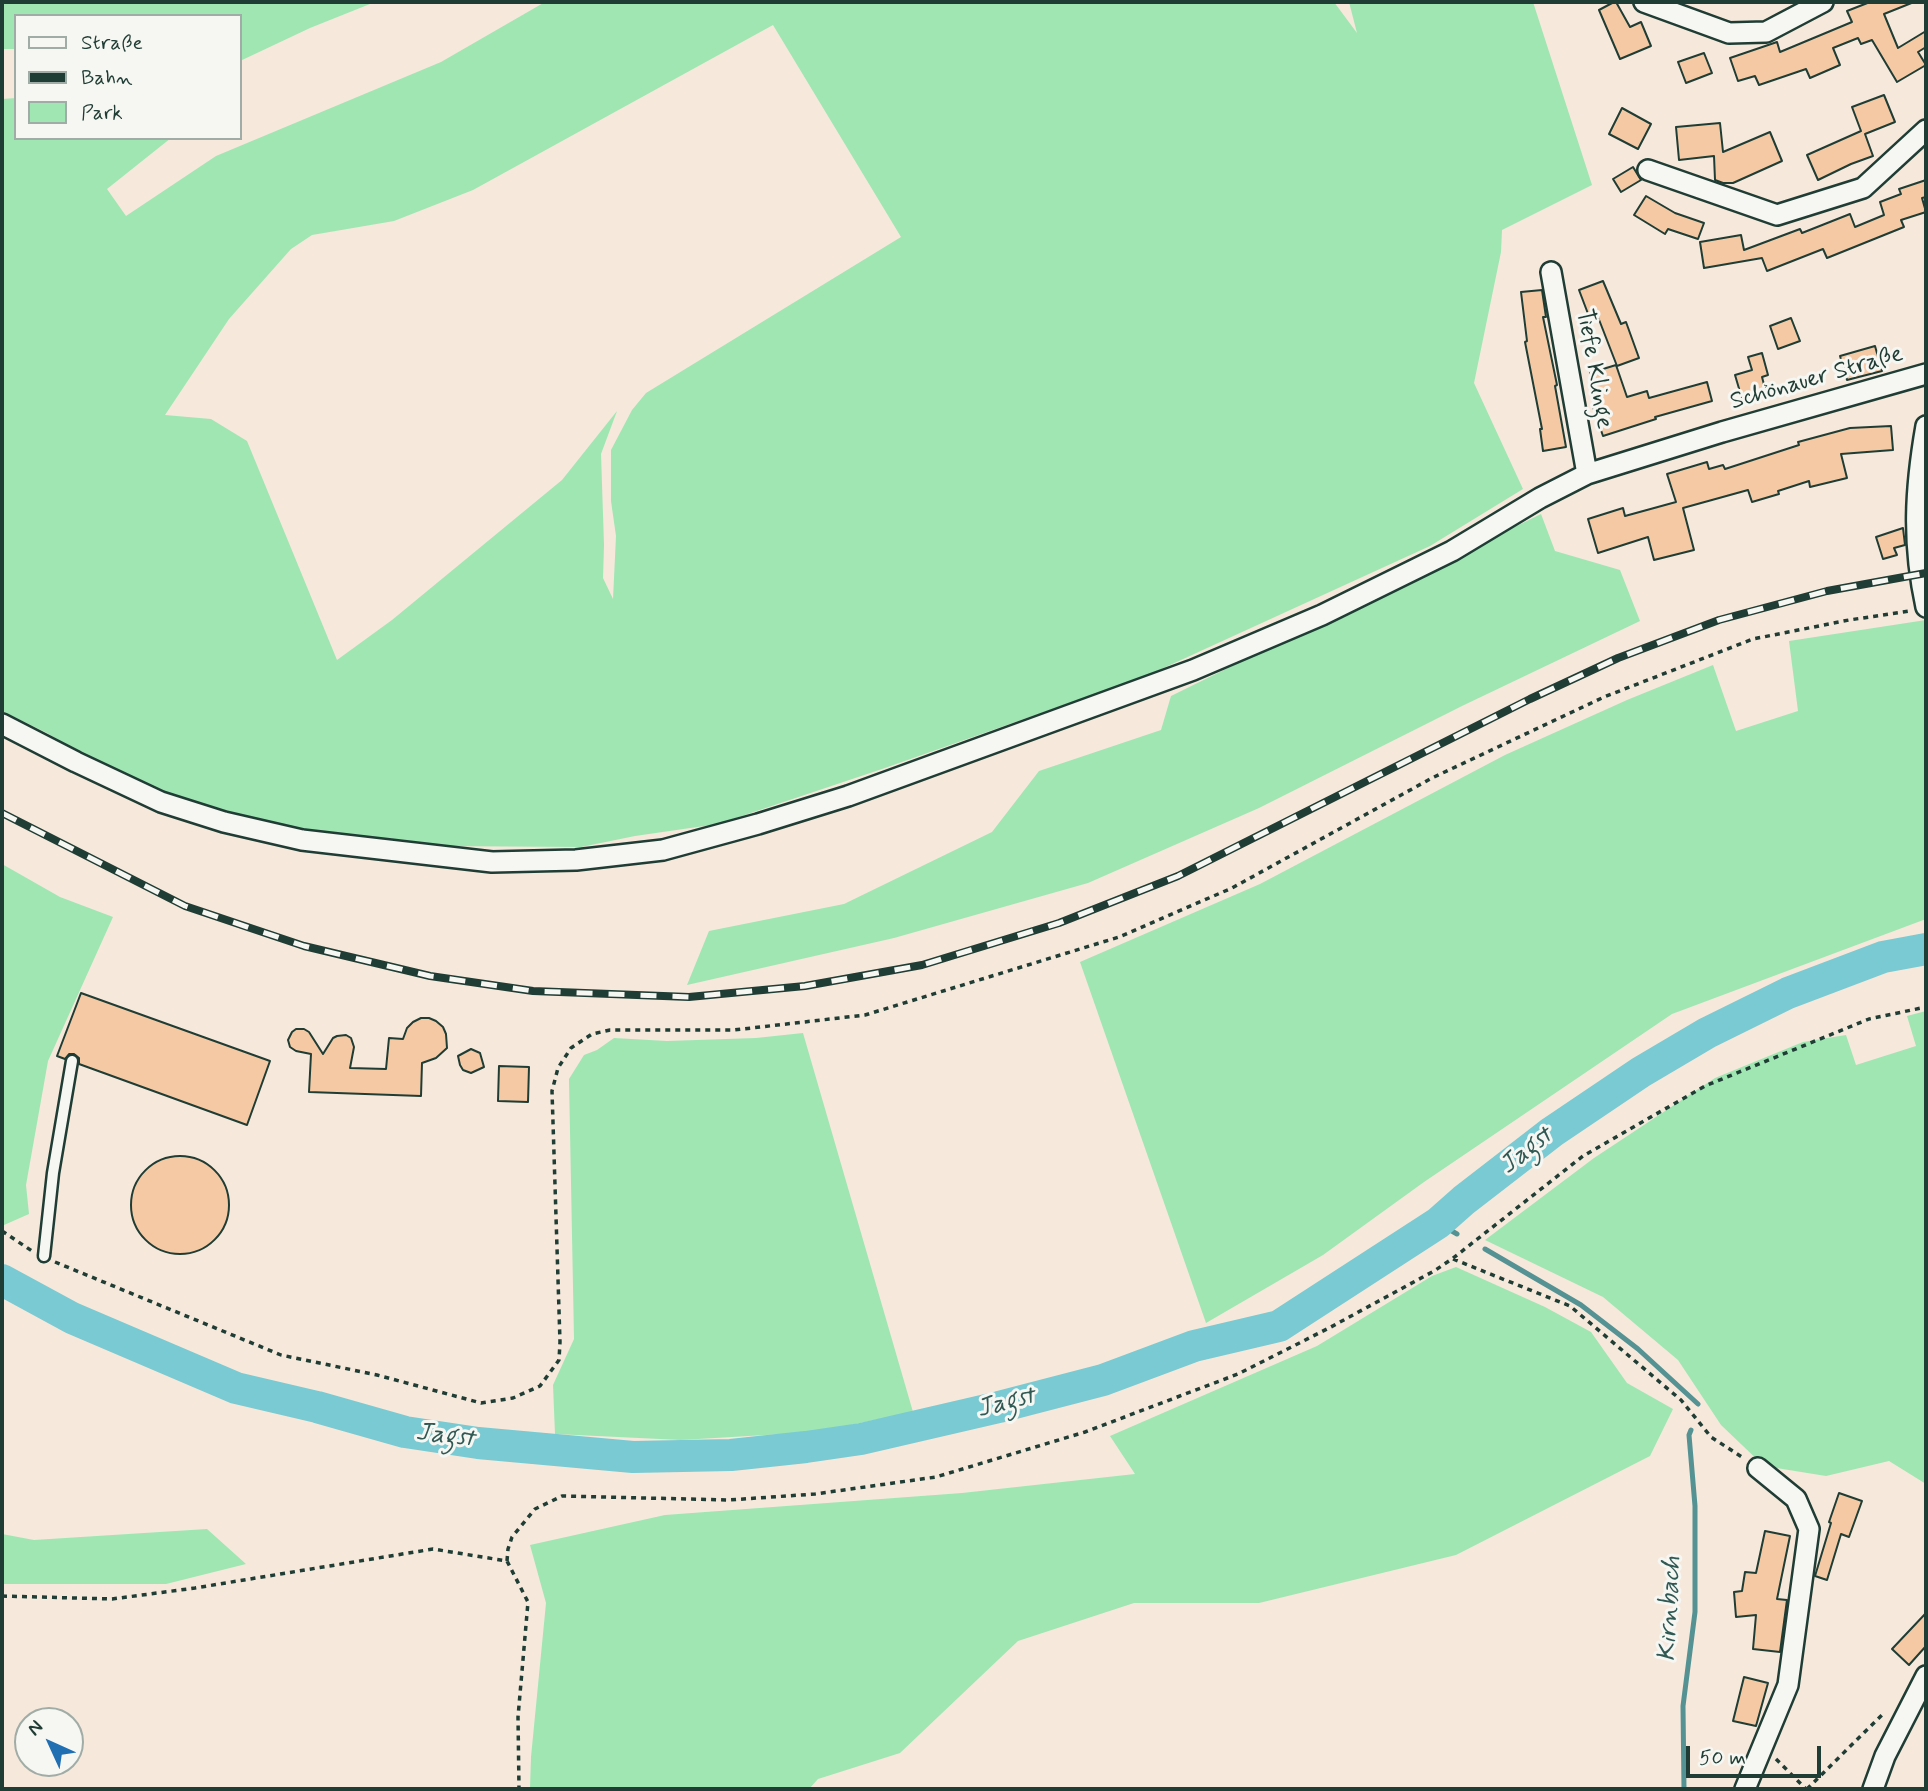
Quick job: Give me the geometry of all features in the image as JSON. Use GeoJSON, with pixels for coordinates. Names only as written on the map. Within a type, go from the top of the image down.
{"type":"FeatureCollection","features":[{"type":"Feature","properties":{"kind":"street"},"geometry":{"type":"LineString","coordinates":[[1644,2],[1729,33],[1766,32],[1823,2]]}},
{"type":"Feature","properties":{"kind":"street"},"geometry":{"type":"LineString","coordinates":[[1648,170],[1776,215],[1863,188],[1926,130]]}},
{"type":"Feature","properties":{"kind":"street","name":"Tiefe Klinge"},"geometry":{"type":"LineString","coordinates":[[1551,272],[1587,474]]}},
{"type":"Feature","properties":{"kind":"street","name":"Schönauer Straße"},"geometry":{"type":"LineString","coordinates":[[2,724],[161,802],[224,822],[302,840],[492,862],[576,860],[663,850],[848,796],[1193,670],[1322,615],[1452,551],[1540,498],[1587,474],[1926,374]]}},
{"type":"Feature","properties":{"kind":"street"},"geometry":{"type":"LineString","coordinates":[[1920,609],[1915,520],[1919,464],[1926,426]]}},
{"type":"Feature","properties":{"kind":"street"},"geometry":{"type":"LineString","coordinates":[[1745,1789],[1788,1685],[1810,1529],[1796,1499],[1758,1468]]}},
{"type":"Feature","properties":{"kind":"street"},"geometry":{"type":"LineString","coordinates":[[1873,1789],[1885,1756],[1926,1676]]}},
{"type":"Feature","properties":{"kind":"lane"},"geometry":{"type":"LineString","coordinates":[[44,1256],[52,1173],[72,1062]]}},
{"type":"Feature","properties":{"kind":"path"},"geometry":{"type":"LineString","coordinates":[[2,1231],[26,1248],[77,1272],[281,1355],[377,1375],[481,1403],[513,1398],[540,1386],[559,1360],[552,1091],[558,1068],[571,1048],[592,1034],[610,1030],[734,1030],[865,1014],[1119,937],[1232,887],[1432,778],[1604,697],[1753,639],[1920,609]]}},
{"type":"Feature","properties":{"kind":"path"},"geometry":{"type":"LineString","coordinates":[[519,1789],[518,1717],[528,1602],[508,1561],[508,1549],[512,1537],[535,1508],[562,1496],[729,1500],[815,1494],[936,1477],[1086,1432],[1238,1374],[1329,1328],[1452,1259],[1583,1156],[1705,1086],[1869,1019],[1926,1007]]}},
{"type":"Feature","properties":{"kind":"path"},"geometry":{"type":"LineString","coordinates":[[1452,1259],[1570,1307],[1681,1400],[1711,1437],[1758,1468]]}},
{"type":"Feature","properties":{"kind":"path"},"geometry":{"type":"LineString","coordinates":[[2,1596],[112,1599],[433,1549],[508,1561]]}},
{"type":"Feature","properties":{"kind":"path"},"geometry":{"type":"LineString","coordinates":[[1762,1746],[1807,1789],[1887,1711]]}},
{"type":"Feature","properties":{"kind":"green space"},"geometry":{"type":"Polygon","coordinates":[[[2,2],[375,2],[310,28],[242,60],[242,14],[14,14],[14,49],[2,49],[2,2]]]}},
{"type":"Feature","properties":{"kind":"green space"},"geometry":{"type":"Polygon","coordinates":[[[545,2],[1334,2],[1357,33],[1349,2],[1533,2],[1592,185],[1502,230],[1501,252],[1474,383],[1523,489],[1430,546],[1146,676],[718,824],[581,847],[432,846],[317,833],[190,804],[78,752],[2,711],[2,99],[14,98],[14,140],[168,140],[107,189],[126,216],[216,156],[441,62],[545,2]],[[773,25],[473,190],[394,221],[312,235],[291,249],[229,319],[165,415],[211,419],[247,441],[337,660],[392,620],[562,480],[617,411],[601,454],[603,578],[613,599],[616,536],[611,501],[611,450],[632,410],[646,393],[901,237],[773,25]]]}},
{"type":"Feature","properties":{"kind":"green space"},"geometry":{"type":"Polygon","coordinates":[[[1541,514],[1555,551],[1620,570],[1640,621],[1462,706],[1259,808],[1088,883],[894,938],[687,985],[709,931],[844,904],[992,832],[1039,771],[1161,730],[1171,696],[1541,514]]]}},
{"type":"Feature","properties":{"kind":"green space"},"geometry":{"type":"Polygon","coordinates":[[[1926,620],[1926,919],[1672,1014],[1424,1182],[1323,1255],[1206,1323],[1080,962],[1260,884],[1505,755],[1713,665],[1736,731],[1798,711],[1789,641],[1926,620]]]}},
{"type":"Feature","properties":{"kind":"green space"},"geometry":{"type":"Polygon","coordinates":[[[2,864],[60,897],[113,917],[48,1061],[26,1185],[29,1214],[4,1225],[2,1223],[2,864]]]}},
{"type":"Feature","properties":{"kind":"green space"},"geometry":{"type":"Polygon","coordinates":[[[1926,1011],[1926,1484],[1889,1461],[1826,1476],[1764,1466],[1721,1425],[1678,1360],[1603,1297],[1485,1240],[1594,1158],[1715,1078],[1803,1042],[1846,1035],[1856,1065],[1916,1046],[1907,1016],[1926,1011]]]}},
{"type":"Feature","properties":{"kind":"green space"},"geometry":{"type":"Polygon","coordinates":[[[803,1033],[913,1412],[817,1432],[681,1440],[555,1434],[553,1385],[574,1339],[569,1079],[584,1055],[614,1038],[667,1041],[756,1038],[803,1033]]]}},
{"type":"Feature","properties":{"kind":"green space"},"geometry":{"type":"Polygon","coordinates":[[[1456,1267],[1545,1307],[1591,1332],[1627,1383],[1673,1409],[1650,1456],[1456,1555],[1259,1603],[1134,1603],[1018,1641],[900,1753],[818,1779],[809,1789],[530,1789],[546,1603],[530,1545],[665,1515],[962,1493],[1135,1474],[1110,1436],[1317,1346],[1432,1276],[1456,1267]]]}},
{"type":"Feature","properties":{"kind":"green space"},"geometry":{"type":"Polygon","coordinates":[[[207,1529],[246,1564],[166,1584],[2,1584],[2,1534],[34,1540],[207,1529]]]}},
{"type":"Feature","properties":{"kind":"building"},"geometry":{"type":"Polygon","coordinates":[[[1614,2],[1630,27],[1641,22],[1651,46],[1620,59],[1599,10],[1614,2]]]}},
{"type":"Feature","properties":{"kind":"building"},"geometry":{"type":"Polygon","coordinates":[[[1870,2],[1914,2],[1884,14],[1898,48],[1926,31],[1926,47],[1918,52],[1926,65],[1897,82],[1872,40],[1861,44],[1858,38],[1833,48],[1840,65],[1810,78],[1806,69],[1759,85],[1755,76],[1738,81],[1730,58],[1777,42],[1780,52],[1852,22],[1847,11],[1870,2]]]}},
{"type":"Feature","properties":{"kind":"building"},"geometry":{"type":"Polygon","coordinates":[[[1704,53],[1712,73],[1686,83],[1678,62],[1704,53]]]}},
{"type":"Feature","properties":{"kind":"building"},"geometry":{"type":"Polygon","coordinates":[[[1884,95],[1895,122],[1865,134],[1873,156],[1818,180],[1807,155],[1861,131],[1852,107],[1884,95]]]}},
{"type":"Feature","properties":{"kind":"building"},"geometry":{"type":"Polygon","coordinates":[[[1622,108],[1651,124],[1638,149],[1609,134],[1622,108]]]}},
{"type":"Feature","properties":{"kind":"building"},"geometry":{"type":"Polygon","coordinates":[[[1720,123],[1723,152],[1770,132],[1782,161],[1733,183],[1723,183],[1715,180],[1714,156],[1679,160],[1676,127],[1720,123]]]}},
{"type":"Feature","properties":{"kind":"building"},"geometry":{"type":"Polygon","coordinates":[[[1633,167],[1641,180],[1621,192],[1613,179],[1633,167]]]}},
{"type":"Feature","properties":{"kind":"building"},"geometry":{"type":"Polygon","coordinates":[[[1926,180],[1926,197],[1922,198],[1926,212],[1901,220],[1904,227],[1827,258],[1823,249],[1767,271],[1762,258],[1704,268],[1700,242],[1741,235],[1744,250],[1800,229],[1802,233],[1850,214],[1855,227],[1884,215],[1880,202],[1901,194],[1899,189],[1926,180]]]}},
{"type":"Feature","properties":{"kind":"building"},"geometry":{"type":"Polygon","coordinates":[[[1646,196],[1675,213],[1704,223],[1698,239],[1668,229],[1665,234],[1634,215],[1646,196]]]}},
{"type":"Feature","properties":{"kind":"building"},"geometry":{"type":"Polygon","coordinates":[[[1603,281],[1621,324],[1626,322],[1639,358],[1617,366],[1598,317],[1590,319],[1579,290],[1603,281]]]}},
{"type":"Feature","properties":{"kind":"building"},"geometry":{"type":"Polygon","coordinates":[[[1542,290],[1546,317],[1543,317],[1566,447],[1543,451],[1542,429],[1525,342],[1521,292],[1542,290]]]}},
{"type":"Feature","properties":{"kind":"building"},"geometry":{"type":"Polygon","coordinates":[[[1791,318],[1800,341],[1778,349],[1770,326],[1791,318]]]}},
{"type":"Feature","properties":{"kind":"building"},"geometry":{"type":"Polygon","coordinates":[[[1875,346],[1882,371],[1847,380],[1840,356],[1875,346]]]}},
{"type":"Feature","properties":{"kind":"building"},"geometry":{"type":"Polygon","coordinates":[[[1762,353],[1768,375],[1762,377],[1767,396],[1743,402],[1735,375],[1752,370],[1748,357],[1762,353]]]}},
{"type":"Feature","properties":{"kind":"building"},"geometry":{"type":"Polygon","coordinates":[[[1616,365],[1627,397],[1647,391],[1649,398],[1707,382],[1712,401],[1655,417],[1656,419],[1603,436],[1593,407],[1599,405],[1590,373],[1616,365]]]}},
{"type":"Feature","properties":{"kind":"building"},"geometry":{"type":"Polygon","coordinates":[[[1891,426],[1893,450],[1841,454],[1847,478],[1810,487],[1809,481],[1752,502],[1748,490],[1683,508],[1694,550],[1654,560],[1648,537],[1598,553],[1588,519],[1623,508],[1625,516],[1676,502],[1667,474],[1707,462],[1709,469],[1723,465],[1725,469],[1799,445],[1798,442],[1850,428],[1891,426]]]}},
{"type":"Feature","properties":{"kind":"building"},"geometry":{"type":"Polygon","coordinates":[[[1903,528],[1905,545],[1894,548],[1897,555],[1883,559],[1876,537],[1903,528]]]}},
{"type":"Feature","properties":{"kind":"building"},"geometry":{"type":"Polygon","coordinates":[[[81,993],[270,1061],[247,1125],[79,1064],[79,1058],[74,1054],[69,1054],[65,1059],[57,1056],[81,993]]]}},
{"type":"Feature","properties":{"kind":"building"},"geometry":{"type":"Polygon","coordinates":[[[421,1018],[429,1018],[443,1027],[447,1048],[436,1058],[422,1063],[421,1096],[309,1092],[311,1054],[296,1051],[290,1047],[288,1040],[296,1029],[304,1029],[309,1032],[323,1054],[333,1038],[346,1035],[351,1038],[354,1047],[350,1068],[386,1069],[389,1038],[403,1039],[407,1028],[421,1018]]]}},
{"type":"Feature","properties":{"kind":"building"},"geometry":{"type":"Polygon","coordinates":[[[471,1049],[480,1053],[484,1067],[471,1073],[463,1070],[458,1056],[471,1049]]]}},
{"type":"Feature","properties":{"kind":"building"},"geometry":{"type":"Polygon","coordinates":[[[499,1066],[529,1067],[528,1102],[498,1101],[499,1066]]]}},
{"type":"Feature","properties":{"kind":"building"},"geometry":{"type":"Polygon","coordinates":[[[180,1156],[199,1160],[214,1171],[225,1186],[229,1205],[225,1224],[214,1239],[199,1250],[180,1254],[161,1250],[146,1239],[135,1224],[131,1205],[135,1186],[146,1171],[161,1160],[180,1156]]]}},
{"type":"Feature","properties":{"kind":"building"},"geometry":{"type":"Polygon","coordinates":[[[1839,1493],[1862,1501],[1849,1537],[1841,1534],[1827,1580],[1815,1576],[1839,1493]]]}},
{"type":"Feature","properties":{"kind":"building"},"geometry":{"type":"Polygon","coordinates":[[[1765,1531],[1790,1536],[1777,1599],[1787,1600],[1780,1652],[1753,1649],[1756,1615],[1736,1617],[1734,1592],[1742,1591],[1745,1572],[1756,1573],[1765,1531]]]}},
{"type":"Feature","properties":{"kind":"building"},"geometry":{"type":"Polygon","coordinates":[[[1926,1613],[1926,1646],[1909,1665],[1892,1649],[1926,1613]]]}},
{"type":"Feature","properties":{"kind":"building"},"geometry":{"type":"Polygon","coordinates":[[[1744,1677],[1768,1683],[1756,1726],[1733,1721],[1744,1677]]]}},
{"type":"Feature","properties":{"kind":"waterway","name":"Jagst"},"geometry":{"type":"LineString","coordinates":[[2,1280],[72,1318],[236,1388],[405,1432],[478,1443],[633,1457],[731,1455],[861,1439],[1103,1380],[1194,1346],[1279,1326],[1438,1223],[1552,1132],[1641,1072],[1707,1033],[1788,993],[1883,957],[1926,949]]}},
{"type":"Feature","properties":{"kind":"waterway","name":"Kirnbach"},"geometry":{"type":"LineString","coordinates":[[1438,1223],[1457,1234]]}},
{"type":"Feature","properties":{"kind":"waterway","name":"Kirnbach"},"geometry":{"type":"LineString","coordinates":[[1485,1249],[1581,1305],[1638,1349],[1698,1404]]}},
{"type":"Feature","properties":{"kind":"waterway","name":"Kirnbach"},"geometry":{"type":"LineString","coordinates":[[1684,1789],[1683,1706],[1695,1612],[1695,1506],[1689,1435],[1691,1430]]}},
{"type":"Feature","properties":{"kind":"railway"},"geometry":{"type":"LineString","coordinates":[[2,813],[185,906],[304,946],[430,976],[533,991],[689,997],[805,986],[922,965],[1059,923],[1178,876],[1530,699],[1618,658],[1719,620],[1827,591],[1926,573]]}}]}
